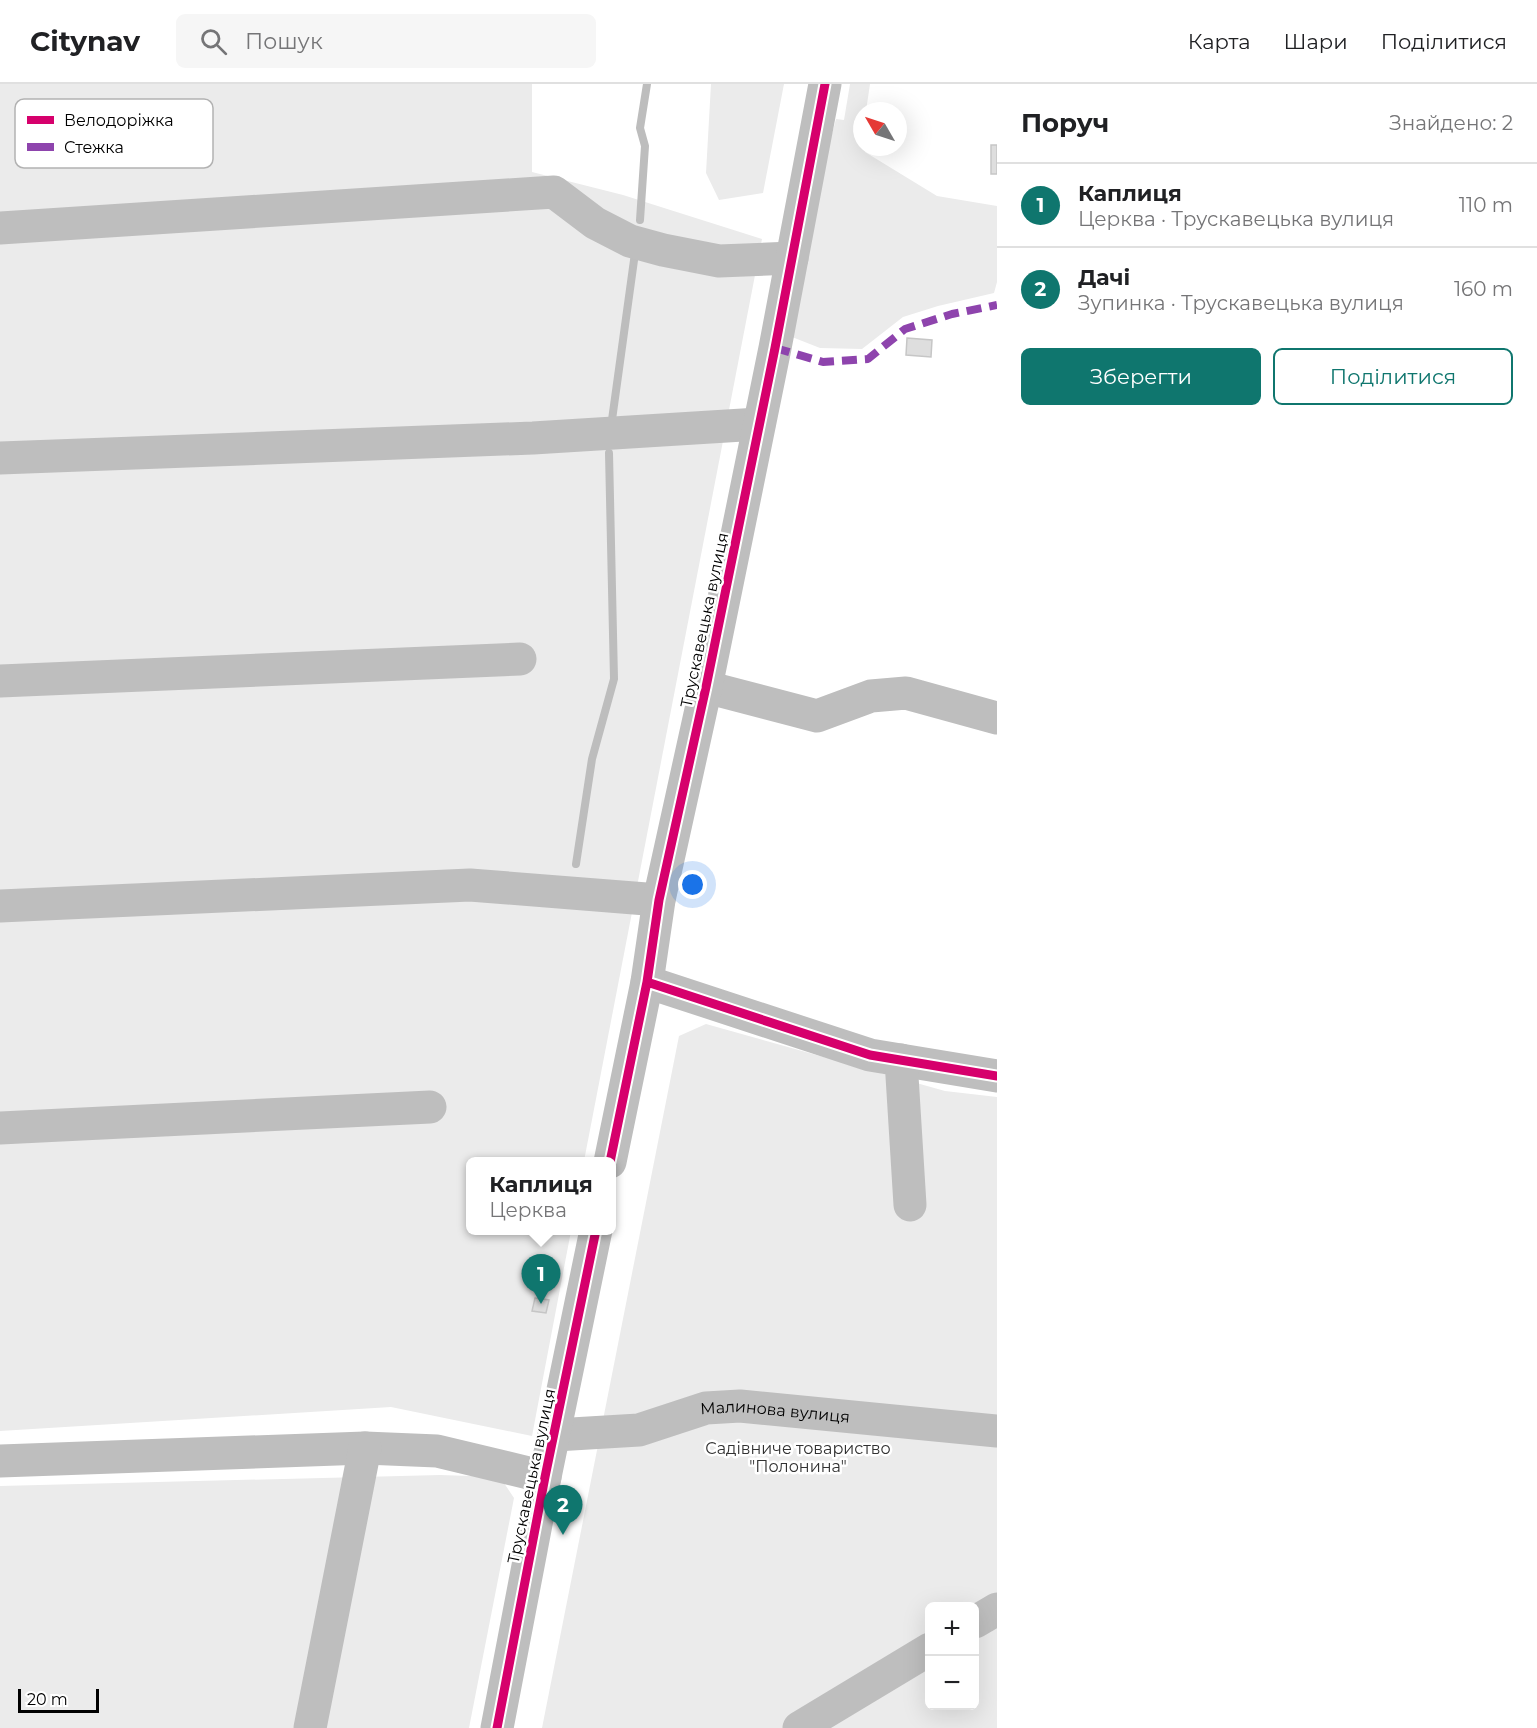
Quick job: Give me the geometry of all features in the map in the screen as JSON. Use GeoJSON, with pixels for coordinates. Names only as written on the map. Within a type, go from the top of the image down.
{"type":"FeatureCollection","features":[{"type":"Feature","properties":{"kind":"street","name":"Трускавецька вулиця"},"geometry":{"type":"LineString","coordinates":[[611,1157],[646,982],[659,900],[706,687],[825,84]]}},
{"type":"Feature","properties":{"kind":"street"},"geometry":{"type":"LineString","coordinates":[[0,228],[554,192],[595,223],[630,241],[719,261],[792,258]]}},
{"type":"Feature","properties":{"kind":"street"},"geometry":{"type":"LineString","coordinates":[[0,458],[533,438],[759,424]]}},
{"type":"Feature","properties":{"kind":"street"},"geometry":{"type":"LineString","coordinates":[[0,681],[520,659]]}},
{"type":"Feature","properties":{"kind":"street"},"geometry":{"type":"LineString","coordinates":[[706,687],[817,716],[871,696],[906,693],[997,718]]}},
{"type":"Feature","properties":{"kind":"street"},"geometry":{"type":"LineString","coordinates":[[0,906],[470,885],[659,900]]}},
{"type":"Feature","properties":{"kind":"street"},"geometry":{"type":"LineString","coordinates":[[646,982],[870,1055],[997,1076]]}},
{"type":"Feature","properties":{"kind":"street"},"geometry":{"type":"LineString","coordinates":[[901,1060],[910,1205]]}},
{"type":"Feature","properties":{"kind":"street"},"geometry":{"type":"LineString","coordinates":[[0,1128],[430,1107]]}},
{"type":"Feature","properties":{"kind":"street","name":"Трускавецька вулиця"},"geometry":{"type":"LineString","coordinates":[[497,1728],[545,1477],[595,1235]]}},
{"type":"Feature","properties":{"kind":"street","name":"Малинова вулиця"},"geometry":{"type":"LineString","coordinates":[[555,1435],[639,1430],[706,1408],[740,1406],[997,1431]]}},
{"type":"Feature","properties":{"kind":"street"},"geometry":{"type":"LineString","coordinates":[[0,1461],[365,1448],[437,1451],[545,1477]]}},
{"type":"Feature","properties":{"kind":"street"},"geometry":{"type":"LineString","coordinates":[[310,1728],[365,1448]]}},
{"type":"Feature","properties":{"kind":"street"},"geometry":{"type":"LineString","coordinates":[[979,1621],[997,1609]]}},
{"type":"Feature","properties":{"kind":"street"},"geometry":{"type":"LineString","coordinates":[[979,1625],[997,1631]]}},
{"type":"Feature","properties":{"kind":"street"},"geometry":{"type":"LineString","coordinates":[[799,1728],[925,1652]]}},
{"type":"Feature","properties":{"kind":"green space"},"geometry":{"type":"Polygon","coordinates":[[[0,84],[532,84],[532,172],[623,195],[762,239],[585,1157],[466,1157],[466,1235],[570,1235],[532,1436],[391,1407],[0,1431],[0,84]]]}},
{"type":"Feature","properties":{"kind":"green space"},"geometry":{"type":"Polygon","coordinates":[[[711,84],[784,84],[763,193],[719,200],[706,173],[711,84]]]}},
{"type":"Feature","properties":{"kind":"green space"},"geometry":{"type":"Polygon","coordinates":[[[850,84],[870,84],[867,102],[853,102],[853,156],[872,156],[937,196],[997,206],[997,282],[994,293],[903,317],[862,349],[820,348],[792,337],[829,145],[836,119],[844,120],[850,84]]]}},
{"type":"Feature","properties":{"kind":"green space","name":"Садівниче товариство \"Полонина\""},"geometry":{"type":"Polygon","coordinates":[[[706,1024],[945,1091],[997,1097],[997,1728],[542,1728],[679,1036],[706,1024]]]}},
{"type":"Feature","properties":{"kind":"green space"},"geometry":{"type":"Polygon","coordinates":[[[440,1475],[500,1477],[514,1498],[469,1728],[0,1728],[0,1486],[440,1475]]]}},
{"type":"Feature","properties":{"kind":"building"},"geometry":{"type":"Polygon","coordinates":[[[991,145],[997,145],[997,174],[991,174],[991,145]]]}},
{"type":"Feature","properties":{"kind":"building"},"geometry":{"type":"Polygon","coordinates":[[[907,338],[932,340],[931,357],[906,355],[907,338]]]}},
{"type":"Feature","properties":{"kind":"building"},"geometry":{"type":"Polygon","coordinates":[[[535,1298],[549,1300],[546,1313],[532,1311],[535,1298]]]}},
{"type":"Feature","properties":{"kind":"waterway"},"geometry":{"type":"LineString","coordinates":[[640,220],[645,146],[640,128],[647,84]]}},
{"type":"Feature","properties":{"kind":"waterway"},"geometry":{"type":"LineString","coordinates":[[611,427],[635,253]]}},
{"type":"Feature","properties":{"kind":"waterway"},"geometry":{"type":"LineString","coordinates":[[576,864],[592,759],[614,679],[609,453]]}},
{"type":"Feature","properties":{"kind":"marked path"},"geometry":{"type":"LineString","coordinates":[[775,348],[823,362],[868,359],[905,329],[952,314],[997,305]]}},
{"type":"Feature","properties":{"kind":"cycle path"},"geometry":{"type":"LineString","coordinates":[[611,1157],[647,982],[659,900],[706,687],[775,348],[825,84]]}},
{"type":"Feature","properties":{"kind":"cycle path"},"geometry":{"type":"LineString","coordinates":[[647,982],[870,1055],[997,1076]]}},
{"type":"Feature","properties":{"kind":"cycle path"},"geometry":{"type":"LineString","coordinates":[[497,1728],[545,1477],[595,1235]]}},
{"type":"Feature","properties":{"kind":"place","name":"Каплиця"},"geometry":{"type":"Point","coordinates":[541,1304]}},
{"type":"Feature","properties":{"kind":"place","name":"Дачі"},"geometry":{"type":"Point","coordinates":[563,1535]}}]}
